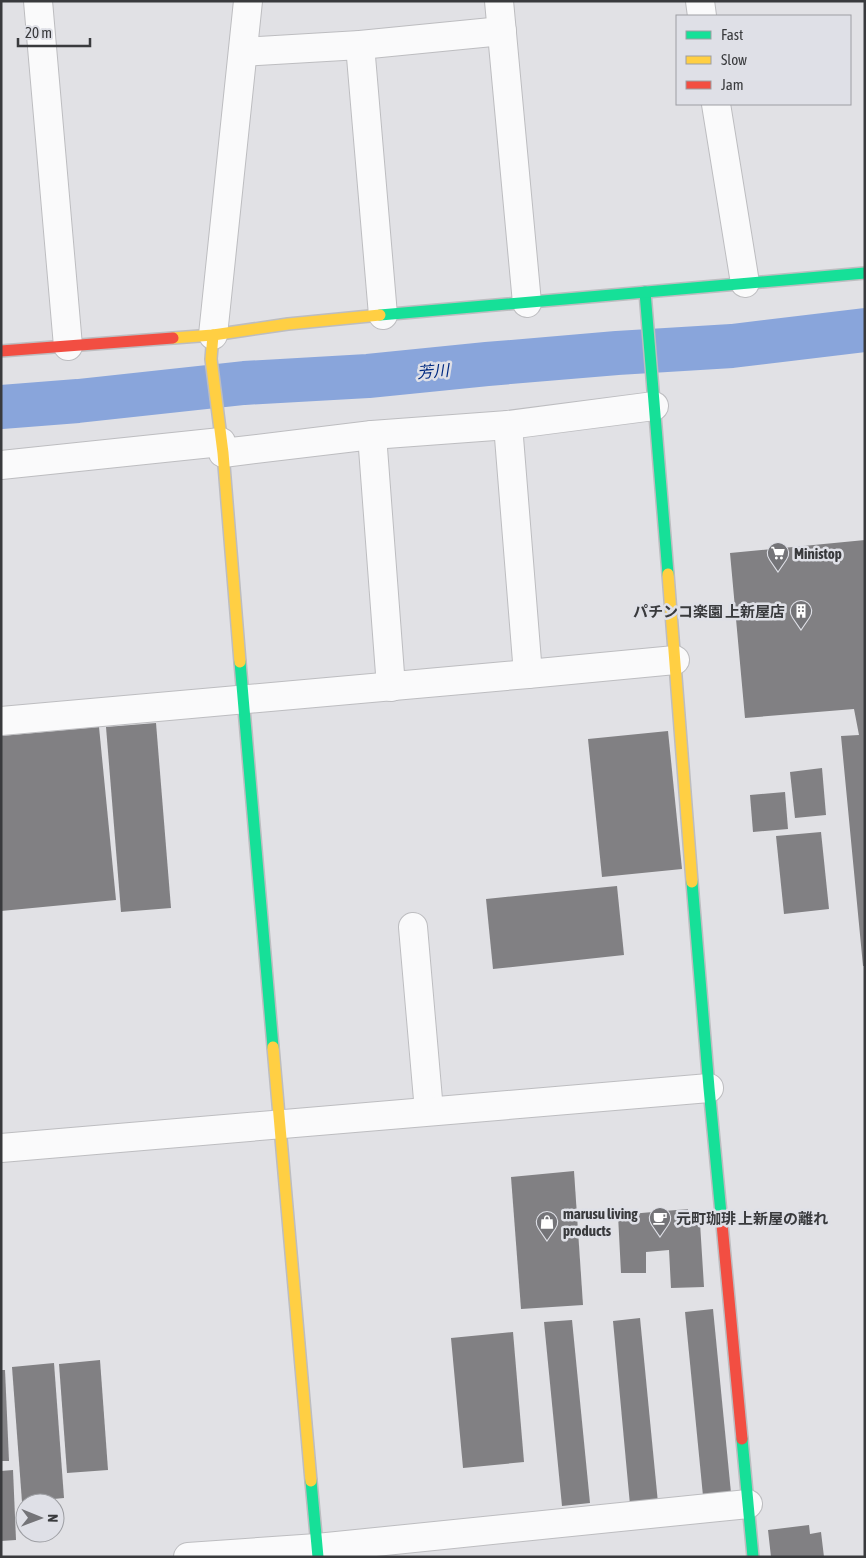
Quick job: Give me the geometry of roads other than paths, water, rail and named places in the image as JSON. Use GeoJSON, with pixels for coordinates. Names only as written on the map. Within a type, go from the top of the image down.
{"type":"FeatureCollection","features":[{"type":"Feature","properties":{"kind":"street"},"geometry":{"type":"LineString","coordinates":[[38,1],[68,346]]}},
{"type":"Feature","properties":{"kind":"street"},"geometry":{"type":"LineString","coordinates":[[248,1],[212,347],[318,1552]]}},
{"type":"Feature","properties":{"kind":"street"},"geometry":{"type":"LineString","coordinates":[[499,1],[527,303]]}},
{"type":"Feature","properties":{"kind":"street"},"geometry":{"type":"LineString","coordinates":[[700,1],[702,15]]}},
{"type":"Feature","properties":{"kind":"street"},"geometry":{"type":"LineString","coordinates":[[243,52],[360,45],[502,31]]}},
{"type":"Feature","properties":{"kind":"street"},"geometry":{"type":"LineString","coordinates":[[360,45],[384,315]]}},
{"type":"Feature","properties":{"kind":"street"},"geometry":{"type":"LineString","coordinates":[[716,105],[745,283]]}},
{"type":"Feature","properties":{"kind":"street"},"geometry":{"type":"LineString","coordinates":[[1,352],[68,346],[212,347],[288,324],[865,273]]}},
{"type":"Feature","properties":{"kind":"street"},"geometry":{"type":"LineString","coordinates":[[645,292],[709,1088],[752,1557]]}},
{"type":"Feature","properties":{"kind":"street"},"geometry":{"type":"LineString","coordinates":[[1,465],[221,442],[372,435],[508,425],[652,395]]}},
{"type":"Feature","properties":{"kind":"street"},"geometry":{"type":"LineString","coordinates":[[508,425],[528,674]]}},
{"type":"Feature","properties":{"kind":"street"},"geometry":{"type":"LineString","coordinates":[[372,435],[391,687]]}},
{"type":"Feature","properties":{"kind":"street"},"geometry":{"type":"LineString","coordinates":[[1,721],[675,660]]}},
{"type":"Feature","properties":{"kind":"street"},"geometry":{"type":"LineString","coordinates":[[413,926],[429,1112]]}},
{"type":"Feature","properties":{"kind":"street"},"geometry":{"type":"LineString","coordinates":[[1,1148],[709,1088]]}},
{"type":"Feature","properties":{"kind":"street"},"geometry":{"type":"LineString","coordinates":[[188,1557],[408,1548],[748,1504]]}},
{"type":"Feature","properties":{"kind":"waterway","name":"芳川"},"geometry":{"type":"LineString","coordinates":[[1,407],[78,401],[244,383],[368,376],[617,353],[732,346],[865,330]]}},
{"type":"Feature","properties":{"kind":"place","name":"Ministop"},"geometry":{"type":"Point","coordinates":[778,572]}},
{"type":"Feature","properties":{"kind":"place","name":"パチンコ楽園 上新屋店"},"geometry":{"type":"Point","coordinates":[801,630]}},
{"type":"Feature","properties":{"kind":"place","name":"元町珈琲 上新屋の離れ"},"geometry":{"type":"Point","coordinates":[660,1237]}},
{"type":"Feature","properties":{"kind":"place","name":"marusu living products"},"geometry":{"type":"Point","coordinates":[547,1241]}}]}
